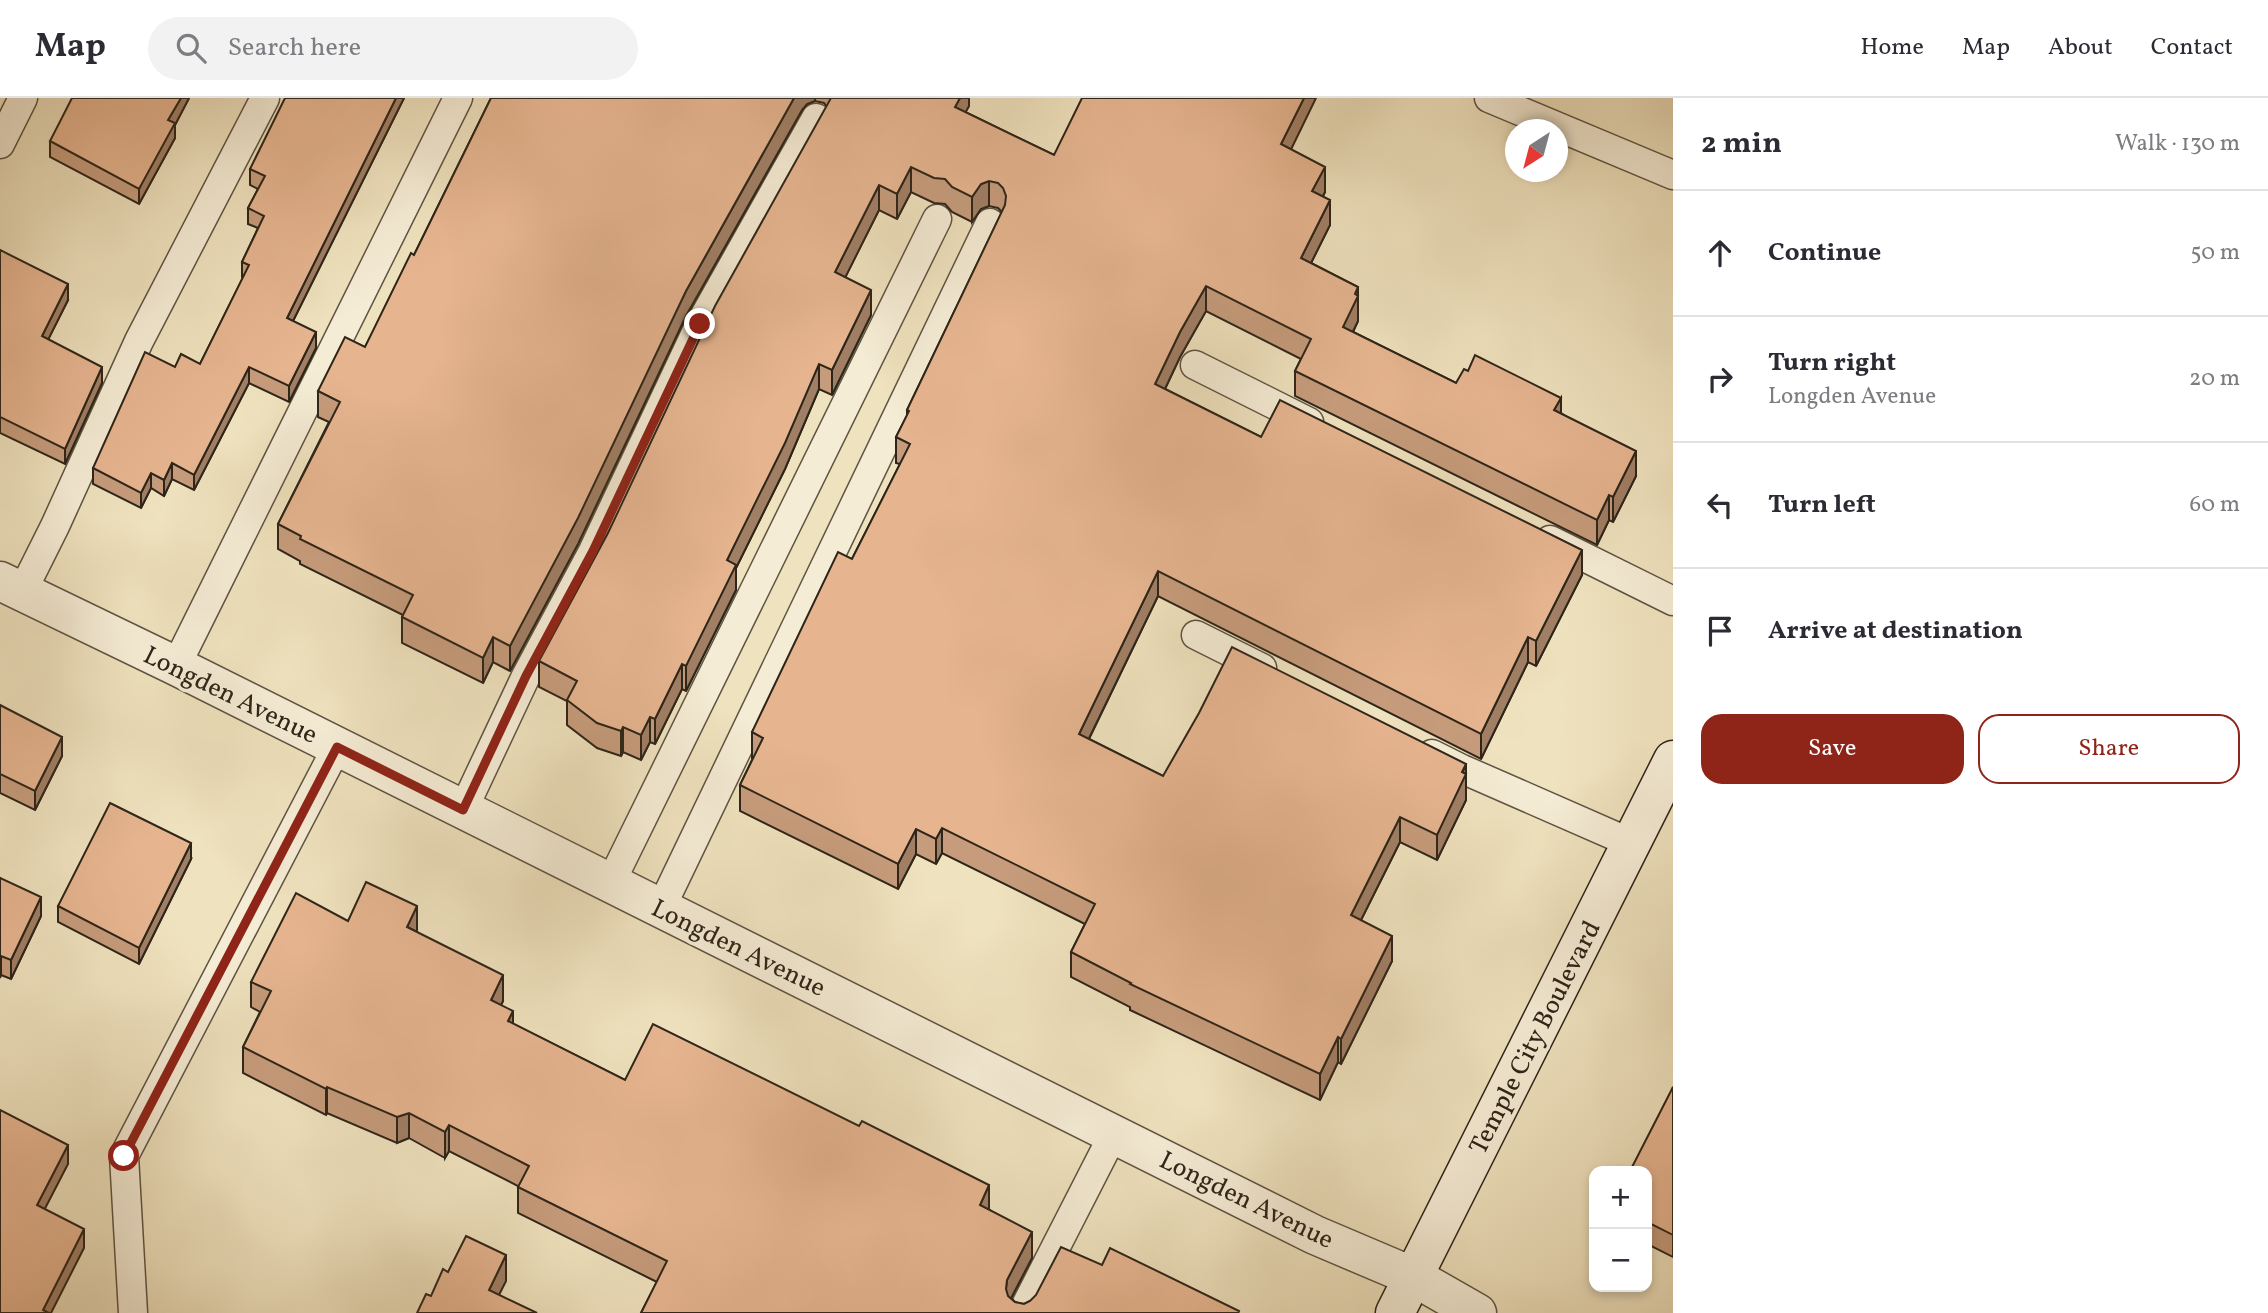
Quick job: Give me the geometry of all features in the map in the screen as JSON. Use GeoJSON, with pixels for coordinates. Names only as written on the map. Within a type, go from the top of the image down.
{"type":"FeatureCollection","features":[{"type":"Feature","properties":{"kind":"street","name":"Longden Avenue"},"geometry":{"type":"LineString","coordinates":[[11,586],[611,882],[1315,1235],[1414,1277],[1477,1313]]}},
{"type":"Feature","properties":{"kind":"street","name":"Temple City Boulevard"},"geometry":{"type":"LineString","coordinates":[[1395,1313],[1673,760]]}},
{"type":"Feature","properties":{"kind":"lane"},"geometry":{"type":"LineString","coordinates":[[0,144],[23,98]]}},
{"type":"Feature","properties":{"kind":"lane"},"geometry":{"type":"LineString","coordinates":[[11,586],[55,526],[139,341],[265,98]]}},
{"type":"Feature","properties":{"kind":"lane"},"geometry":{"type":"LineString","coordinates":[[176,666],[458,98]]}},
{"type":"Feature","properties":{"kind":"lane"},"geometry":{"type":"LineString","coordinates":[[1489,98],[1673,175]]}},
{"type":"Feature","properties":{"kind":"lane"},"geometry":{"type":"LineString","coordinates":[[463,810],[526,676],[593,551],[700,324],[816,118]]}},
{"type":"Feature","properties":{"kind":"lane"},"geometry":{"type":"LineString","coordinates":[[611,882],[937,219]]}},
{"type":"Feature","properties":{"kind":"lane"},"geometry":{"type":"LineString","coordinates":[[661,908],[990,223]]}},
{"type":"Feature","properties":{"kind":"lane"},"geometry":{"type":"LineString","coordinates":[[1195,365],[1330,432]]}},
{"type":"Feature","properties":{"kind":"lane"},"geometry":{"type":"LineString","coordinates":[[1526,528],[1673,601]]}},
{"type":"Feature","properties":{"kind":"lane"},"geometry":{"type":"LineString","coordinates":[[1196,635],[1280,678]]}},
{"type":"Feature","properties":{"kind":"lane"},"geometry":{"type":"LineString","coordinates":[[1414,745],[1462,769],[1631,843]]}},
{"type":"Feature","properties":{"kind":"lane"},"geometry":{"type":"LineString","coordinates":[[133,1313],[124,1156],[337,747]]}},
{"type":"Feature","properties":{"kind":"lane"},"geometry":{"type":"LineString","coordinates":[[1022,1313],[1114,1133]]}},
{"type":"Feature","properties":{"kind":"building"},"geometry":{"type":"Polygon","coordinates":[[[72,98],[181,98],[168,120],[175,123],[139,189],[50,141],[72,98]]]}},
{"type":"Feature","properties":{"kind":"building"},"geometry":{"type":"Polygon","coordinates":[[[285,98],[396,98],[287,318],[316,332],[289,386],[249,367],[194,475],[172,463],[164,480],[151,473],[141,493],[93,468],[145,352],[175,367],[181,354],[200,364],[249,265],[242,262],[264,216],[248,208],[265,176],[250,169],[285,98]]]}},
{"type":"Feature","properties":{"kind":"building"},"geometry":{"type":"Polygon","coordinates":[[[491,98],[794,98],[686,291],[578,518],[510,646],[493,637],[483,658],[402,617],[413,595],[300,539],[301,536],[278,524],[340,402],[318,391],[345,337],[365,347],[411,253],[414,255],[491,98]]]}},
{"type":"Feature","properties":{"kind":"building"},"geometry":{"type":"Polygon","coordinates":[[[831,98],[960,98],[955,107],[1054,155],[1082,98],[1304,98],[1281,144],[1325,167],[1312,191],[1330,200],[1301,258],[1358,287],[1355,294],[1358,296],[1343,327],[1456,383],[1464,369],[1468,371],[1475,355],[1561,398],[1554,410],[1636,451],[1613,497],[1609,495],[1597,520],[1295,371],[1311,339],[1206,286],[1180,332],[1155,384],[1261,437],[1280,400],[1582,550],[1536,641],[1528,637],[1481,734],[1158,571],[1079,734],[1163,776],[1232,647],[1466,764],[1462,772],[1466,774],[1437,835],[1400,817],[1351,915],[1392,936],[1341,1039],[1338,1037],[1320,1074],[1130,984],[1071,952],[1095,904],[942,828],[936,839],[916,829],[898,864],[740,785],[763,738],[752,732],[838,552],[852,559],[910,444],[896,437],[1005,205],[1006,196],[998,183],[989,181],[981,184],[972,197],[952,187],[945,179],[934,178],[911,167],[897,194],[879,185],[835,272],[871,290],[832,370],[819,364],[785,443],[727,560],[736,565],[686,666],[682,664],[655,719],[650,717],[641,735],[623,727],[621,731],[597,723],[567,700],[577,681],[539,661],[608,533],[715,306],[831,98]]]}},
{"type":"Feature","properties":{"kind":"building"},"geometry":{"type":"Polygon","coordinates":[[[0,250],[68,284],[42,336],[102,367],[65,449],[0,417],[0,250]]]}},
{"type":"Feature","properties":{"kind":"building"},"geometry":{"type":"Polygon","coordinates":[[[0,705],[62,737],[35,791],[0,774],[0,705]]]}},
{"type":"Feature","properties":{"kind":"building"},"geometry":{"type":"Polygon","coordinates":[[[110,803],[191,843],[139,948],[58,906],[110,803]]]}},
{"type":"Feature","properties":{"kind":"building"},"geometry":{"type":"Polygon","coordinates":[[[0,878],[41,897],[11,960],[1,956],[0,959],[0,878]]]}},
{"type":"Feature","properties":{"kind":"building"},"geometry":{"type":"Polygon","coordinates":[[[366,882],[417,906],[407,927],[503,975],[491,1000],[513,1011],[508,1021],[625,1080],[653,1024],[859,1126],[862,1121],[989,1185],[980,1205],[1032,1232],[1007,1280],[1008,1296],[1015,1302],[1024,1304],[1036,1295],[1061,1247],[1102,1265],[1110,1248],[1239,1311],[641,1313],[667,1261],[518,1187],[529,1166],[449,1125],[445,1132],[409,1113],[397,1117],[327,1087],[326,1089],[243,1047],[271,991],[251,982],[296,893],[348,921],[366,882]]]}},
{"type":"Feature","properties":{"kind":"building"},"geometry":{"type":"Polygon","coordinates":[[[1673,1087],[1673,1235],[1652,1224],[1652,1166],[1633,1166],[1673,1087]]]}},
{"type":"Feature","properties":{"kind":"building"},"geometry":{"type":"Polygon","coordinates":[[[0,1110],[68,1145],[37,1205],[84,1229],[43,1310],[49,1313],[0,1313],[0,1110]]]}},
{"type":"Feature","properties":{"kind":"building"},"geometry":{"type":"Polygon","coordinates":[[[466,1236],[506,1255],[489,1290],[537,1313],[417,1313],[426,1294],[431,1296],[443,1269],[448,1272],[466,1236]]]}},
{"type":"Feature","properties":{"kind":"route"},"geometry":{"type":"LineString","coordinates":[[124,1156],[337,747],[463,810],[526,676],[593,551],[700,324]]}}]}
